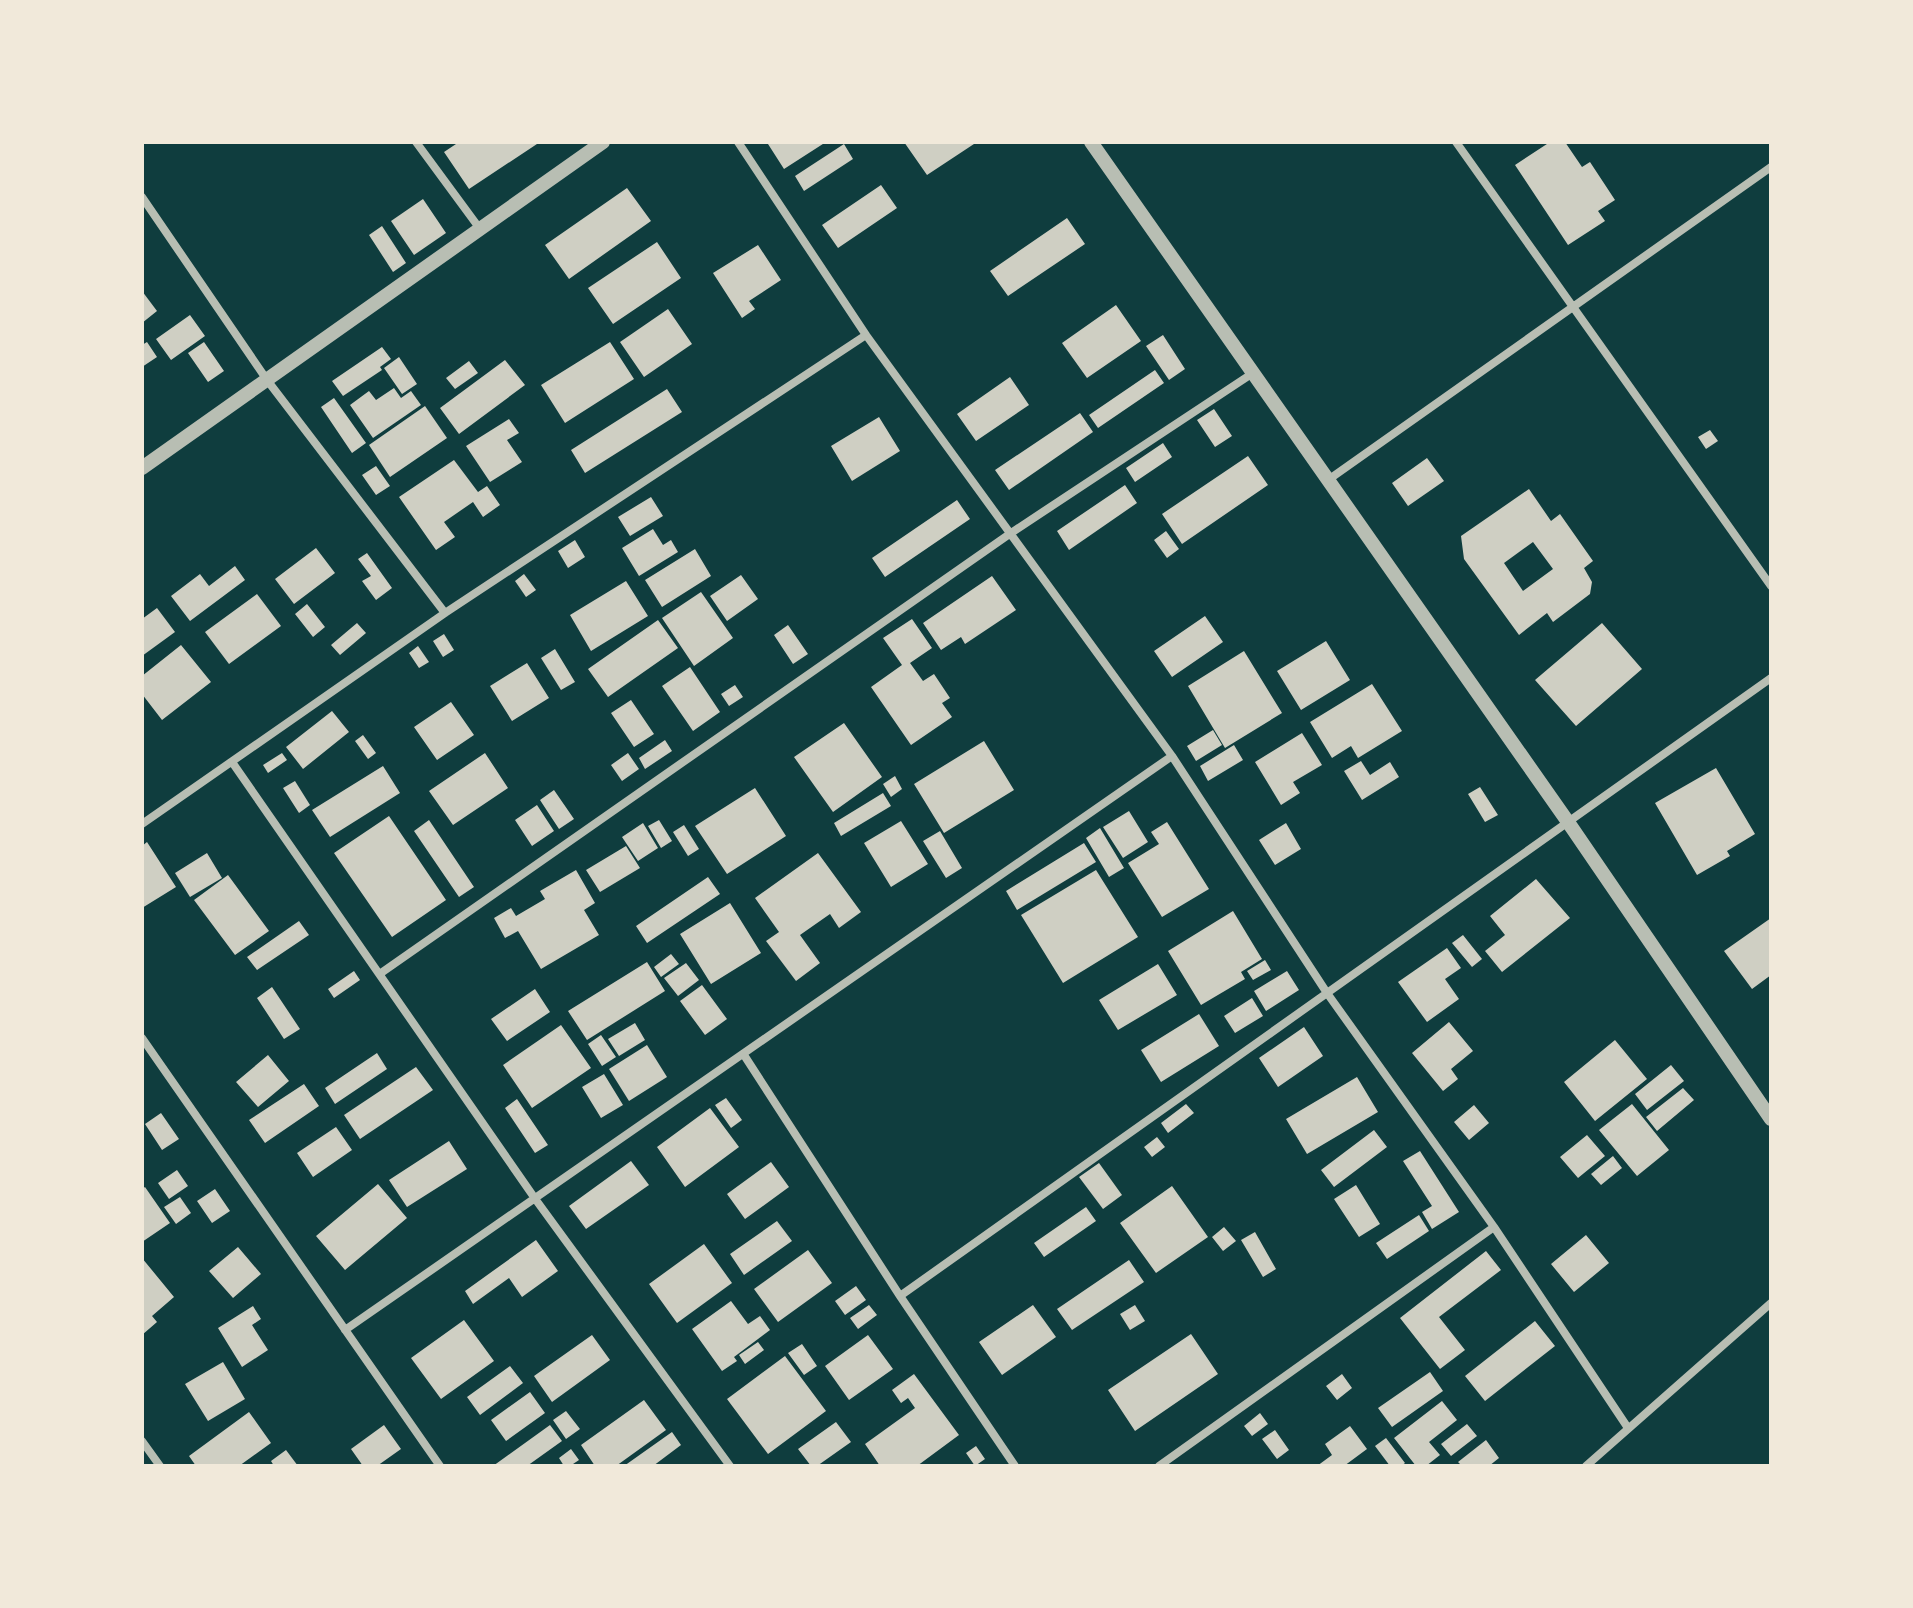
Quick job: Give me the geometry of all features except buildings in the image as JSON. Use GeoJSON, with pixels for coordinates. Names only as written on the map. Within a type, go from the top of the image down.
{"type":"FeatureCollection","features":[{"type":"Feature","properties":{"kind":"street"},"geometry":{"type":"LineString","coordinates":[[416,142],[480,229]]}},
{"type":"Feature","properties":{"kind":"street"},"geometry":{"type":"LineString","coordinates":[[142,468],[603,142]]}},
{"type":"Feature","properties":{"kind":"street"},"geometry":{"type":"LineString","coordinates":[[738,142],[866,335],[1172,756],[1327,993],[1494,1227],[1628,1428]]}},
{"type":"Feature","properties":{"kind":"street"},"geometry":{"type":"LineString","coordinates":[[1091,142],[1568,822],[1771,1119]]}},
{"type":"Feature","properties":{"kind":"street"},"geometry":{"type":"LineString","coordinates":[[1456,142],[1771,586]]}},
{"type":"Feature","properties":{"kind":"street"},"geometry":{"type":"LineString","coordinates":[[1328,480],[1771,167]]}},
{"type":"Feature","properties":{"kind":"street"},"geometry":{"type":"LineString","coordinates":[[142,197],[267,380],[445,613]]}},
{"type":"Feature","properties":{"kind":"street"},"geometry":{"type":"LineString","coordinates":[[142,824],[445,613],[866,335]]}},
{"type":"Feature","properties":{"kind":"street"},"geometry":{"type":"LineString","coordinates":[[381,973],[1011,533],[1254,372]]}},
{"type":"Feature","properties":{"kind":"street"},"geometry":{"type":"LineString","coordinates":[[900,1296],[1771,678]]}},
{"type":"Feature","properties":{"kind":"street"},"geometry":{"type":"LineString","coordinates":[[345,1330],[1172,756]]}},
{"type":"Feature","properties":{"kind":"street"},"geometry":{"type":"LineString","coordinates":[[232,762],[536,1200],[730,1466]]}},
{"type":"Feature","properties":{"kind":"street"},"geometry":{"type":"LineString","coordinates":[[142,1038],[440,1466]]}},
{"type":"Feature","properties":{"kind":"street"},"geometry":{"type":"LineString","coordinates":[[744,1055],[900,1296],[1015,1466]]}},
{"type":"Feature","properties":{"kind":"street"},"geometry":{"type":"LineString","coordinates":[[1159,1466],[1494,1227]]}},
{"type":"Feature","properties":{"kind":"street"},"geometry":{"type":"LineString","coordinates":[[1586,1466],[1771,1303]]}},
{"type":"Feature","properties":{"kind":"street"},"geometry":{"type":"LineString","coordinates":[[142,1441],[160,1466]]}}]}
